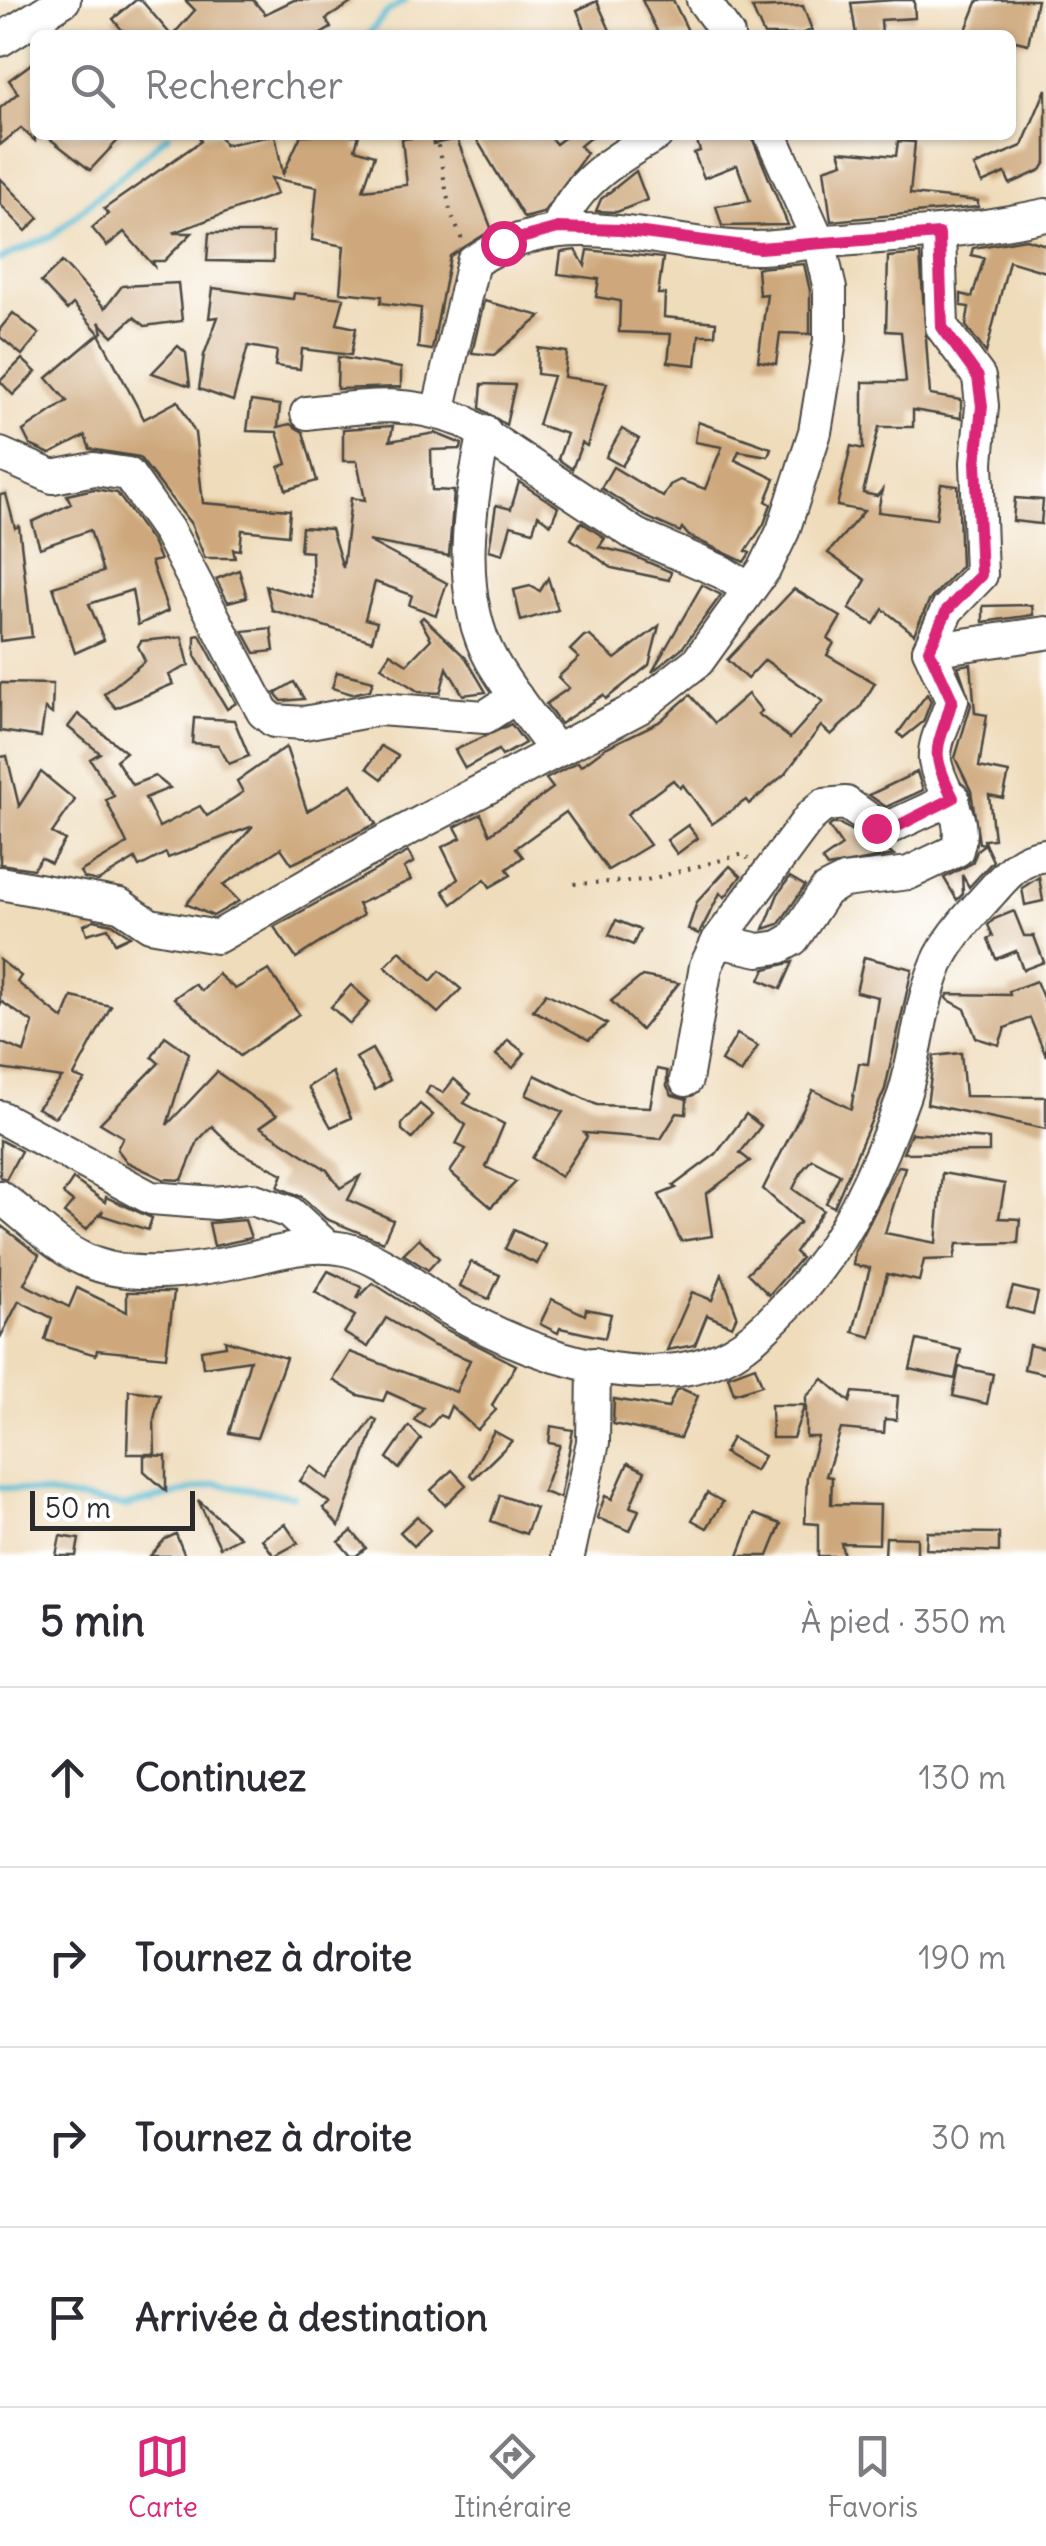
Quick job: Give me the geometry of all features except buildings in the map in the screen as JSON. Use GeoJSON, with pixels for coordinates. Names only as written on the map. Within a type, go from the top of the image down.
{"type":"FeatureCollection","features":[{"type":"Feature","properties":{"kind":"street"},"geometry":{"type":"LineString","coordinates":[[0,40],[64,0]]}},
{"type":"Feature","properties":{"kind":"street"},"geometry":{"type":"LineString","coordinates":[[703,0],[724,30]]}},
{"type":"Feature","properties":{"kind":"street"},"geometry":{"type":"LineString","coordinates":[[558,228],[564,210],[590,180],[649,140]]}},
{"type":"Feature","properties":{"kind":"street"},"geometry":{"type":"LineString","coordinates":[[0,883],[120,905],[150,924],[217,936],[667,689],[698,661],[749,590],[783,531],[815,432],[830,340],[830,289],[819,242],[773,140]]}},
{"type":"Feature","properties":{"kind":"street"},"geometry":{"type":"LineString","coordinates":[[438,412],[473,262],[503,243],[558,228],[620,230],[725,247],[939,234],[1046,216]]}},
{"type":"Feature","properties":{"kind":"street"},"geometry":{"type":"LineString","coordinates":[[718,941],[759,950],[779,947],[793,939],[826,890],[844,881],[909,872],[957,850],[962,834],[953,798],[936,764],[935,748],[952,700],[929,650],[947,610],[981,575],[976,462],[982,406],[978,377],[942,327],[939,234]]}},
{"type":"Feature","properties":{"kind":"street"},"geometry":{"type":"LineString","coordinates":[[308,414],[375,403],[438,412],[485,432],[636,535],[722,572],[749,590]]}},
{"type":"Feature","properties":{"kind":"street"},"geometry":{"type":"LineString","coordinates":[[485,432],[470,524],[477,627],[516,697],[555,750]]}},
{"type":"Feature","properties":{"kind":"street"},"geometry":{"type":"LineString","coordinates":[[0,454],[53,477],[94,469],[128,474],[169,532],[262,712],[274,721],[304,723],[379,709],[484,717],[516,697]]}},
{"type":"Feature","properties":{"kind":"street"},"geometry":{"type":"LineString","coordinates":[[929,650],[1046,633]]}},
{"type":"Feature","properties":{"kind":"street"},"geometry":{"type":"LineString","coordinates":[[686,1080],[706,966],[718,941],[824,805],[846,803],[884,830],[953,798]]}},
{"type":"Feature","properties":{"kind":"street"},"geometry":{"type":"LineString","coordinates":[[0,1117],[150,1198],[215,1203],[252,1200],[289,1212],[327,1247],[380,1263],[501,1336],[594,1364],[632,1370],[680,1370],[715,1360],[750,1340],[792,1303],[857,1207],[903,1096],[941,957],[1019,861],[1046,855]]}},
{"type":"Feature","properties":{"kind":"street"},"geometry":{"type":"LineString","coordinates":[[0,1197],[86,1260],[117,1268],[206,1268],[327,1247]]}},
{"type":"Feature","properties":{"kind":"street"},"geometry":{"type":"LineString","coordinates":[[574,1553],[592,1442],[594,1364]]}},
{"type":"Feature","properties":{"kind":"path"},"geometry":{"type":"LineString","coordinates":[[437,140],[450,212],[473,262]]}},
{"type":"Feature","properties":{"kind":"path"},"geometry":{"type":"LineString","coordinates":[[574,884],[647,880],[744,854],[763,879]]}},
{"type":"Feature","properties":{"kind":"waterway"},"geometry":{"type":"LineString","coordinates":[[372,30],[387,12],[406,0]]}},
{"type":"Feature","properties":{"kind":"waterway"},"geometry":{"type":"LineString","coordinates":[[0,259],[52,236],[162,140]]}},
{"type":"Feature","properties":{"kind":"waterway"},"geometry":{"type":"LineString","coordinates":[[0,1487],[126,1506],[216,1484],[293,1496]]}},
{"type":"Feature","properties":{"kind":"route"},"geometry":{"type":"LineString","coordinates":[[503,243],[558,228],[620,230],[725,247],[759,248],[939,234],[938,310],[942,327],[978,377],[982,406],[976,462],[981,575],[947,610],[929,650],[949,685],[952,700],[935,748],[936,764],[953,798],[898,826],[876,828]]}}]}
